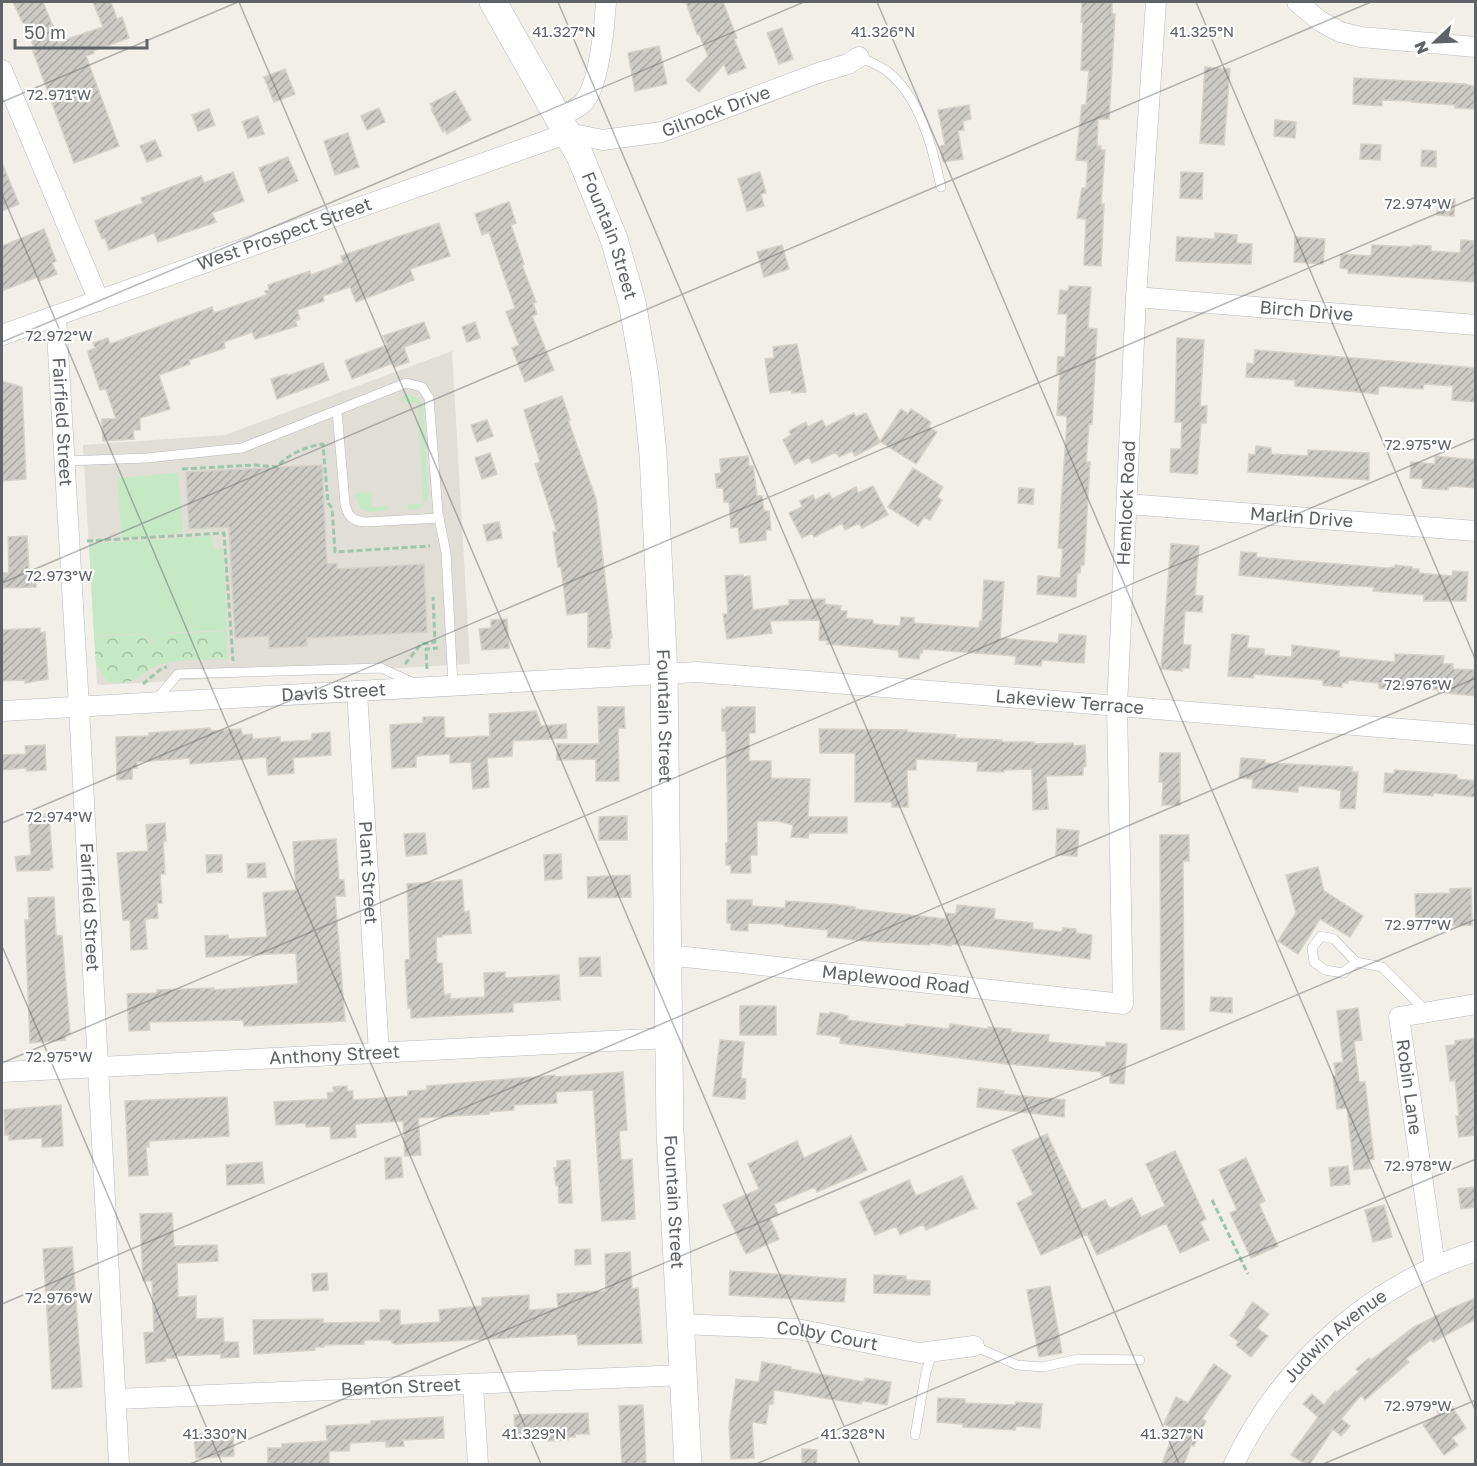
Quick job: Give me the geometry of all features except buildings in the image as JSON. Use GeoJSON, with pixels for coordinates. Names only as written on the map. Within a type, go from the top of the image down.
{"type":"FeatureCollection","features":[{"type":"Feature","properties":{"kind":"main road","name":"Fountain Street"},"geometry":{"type":"LineString","coordinates":[[493,2],[580,156],[618,250],[632,302],[645,376],[653,453],[664,674],[670,1131],[688,1464]]}},
{"type":"Feature","properties":{"kind":"street","name":"West Prospect Street"},"geometry":{"type":"LineString","coordinates":[[2,335],[99,301],[563,125],[584,102],[596,76],[606,2]]}},
{"type":"Feature","properties":{"kind":"street","name":"Hemlock Road"},"geometry":{"type":"LineString","coordinates":[[1123,1004],[1117,706],[1136,297],[1156,2]]}},
{"type":"Feature","properties":{"kind":"street"},"geometry":{"type":"LineString","coordinates":[[1297,2],[1320,21],[1340,32],[1361,37],[1476,47]]}},
{"type":"Feature","properties":{"kind":"street","name":"Gilnock Drive"},"geometry":{"type":"LineString","coordinates":[[563,125],[603,140],[662,132],[818,73],[848,64],[859,57]]}},
{"type":"Feature","properties":{"kind":"street"},"geometry":{"type":"LineString","coordinates":[[2,70],[99,301]]}},
{"type":"Feature","properties":{"kind":"street","name":"Birch Drive"},"geometry":{"type":"LineString","coordinates":[[1136,297],[1476,325]]}},
{"type":"Feature","properties":{"kind":"street","name":"Fairfield Street"},"geometry":{"type":"LineString","coordinates":[[57,316],[80,707],[119,1464]]}},
{"type":"Feature","properties":{"kind":"street","name":"Marlin Drive"},"geometry":{"type":"LineString","coordinates":[[1128,504],[1476,531]]}},
{"type":"Feature","properties":{"kind":"street","name":"Lakeview Terrace"},"geometry":{"type":"LineString","coordinates":[[664,674],[697,672],[1476,735]]}},
{"type":"Feature","properties":{"kind":"street","name":"Davis Street"},"geometry":{"type":"LineString","coordinates":[[2,711],[357,691],[424,679],[453,685],[664,674]]}},
{"type":"Feature","properties":{"kind":"street","name":"Plant Street"},"geometry":{"type":"LineString","coordinates":[[357,691],[380,1053]]}},
{"type":"Feature","properties":{"kind":"street","name":"Maplewood Road"},"geometry":{"type":"LineString","coordinates":[[667,956],[1123,1004]]}},
{"type":"Feature","properties":{"kind":"street","name":"Robin Lane"},"geometry":{"type":"LineString","coordinates":[[1435,1266],[1399,1017],[1474,1004]]}},
{"type":"Feature","properties":{"kind":"street","name":"Anthony Street"},"geometry":{"type":"LineString","coordinates":[[2,1072],[668,1038]]}},
{"type":"Feature","properties":{"kind":"street","name":"Judwin Avenue"},"geometry":{"type":"LineString","coordinates":[[1234,1464],[1248,1434],[1266,1408],[1289,1376],[1316,1347],[1387,1292],[1435,1266],[1476,1251]]}},
{"type":"Feature","properties":{"kind":"street","name":"Colby Court"},"geometry":{"type":"LineString","coordinates":[[680,1324],[797,1329],[920,1353],[974,1346]]}},
{"type":"Feature","properties":{"kind":"street","name":"Benton Street"},"geometry":{"type":"LineString","coordinates":[[117,1399],[684,1375]]}},
{"type":"Feature","properties":{"kind":"street"},"geometry":{"type":"LineString","coordinates":[[473,1385],[478,1464]]}},
{"type":"Feature","properties":{"kind":"lane"},"geometry":{"type":"LineString","coordinates":[[859,57],[888,71],[911,96],[934,154],[940,187]]}},
{"type":"Feature","properties":{"kind":"lane"},"geometry":{"type":"LineString","coordinates":[[65,461],[147,458],[242,448],[406,383],[422,387],[429,398],[439,518],[446,553],[453,685]]}},
{"type":"Feature","properties":{"kind":"lane"},"geometry":{"type":"LineString","coordinates":[[337,411],[345,504],[351,518],[366,522],[439,518]]}},
{"type":"Feature","properties":{"kind":"lane"},"geometry":{"type":"LineString","coordinates":[[154,703],[178,674],[381,668],[424,679]]}},
{"type":"Feature","properties":{"kind":"lane"},"geometry":{"type":"LineString","coordinates":[[1356,962],[1343,973],[1325,970],[1314,962],[1312,948],[1321,936],[1334,939],[1356,962],[1382,967],[1427,1012]]}},
{"type":"Feature","properties":{"kind":"lane"},"geometry":{"type":"LineString","coordinates":[[974,1346],[1017,1365],[1043,1367],[1078,1359],[1140,1360]]}},
{"type":"Feature","properties":{"kind":"lane"},"geometry":{"type":"LineString","coordinates":[[915,1435],[926,1372],[933,1351]]}},
{"type":"Feature","properties":{"kind":"path"},"geometry":{"type":"LineString","coordinates":[[174,470],[255,465],[277,467],[282,460],[310,446],[323,444],[328,503],[332,508],[336,552],[436,545]]}},
{"type":"Feature","properties":{"kind":"path"},"geometry":{"type":"LineString","coordinates":[[85,541],[224,533],[233,662]]}},
{"type":"Feature","properties":{"kind":"path"},"geometry":{"type":"LineString","coordinates":[[405,664],[421,644],[435,642],[433,597]]}},
{"type":"Feature","properties":{"kind":"path"},"geometry":{"type":"LineString","coordinates":[[424,679],[426,649],[441,648]]}},
{"type":"Feature","properties":{"kind":"path"},"geometry":{"type":"LineString","coordinates":[[1212,1200],[1248,1275]]}},
{"type":"Feature","properties":{"kind":"shaded area"},"geometry":{"type":"Polygon","coordinates":[[[452,351],[470,664],[101,685],[97,683],[83,445],[225,435],[452,351]]]}},
{"type":"Feature","properties":{"kind":"green space"},"geometry":{"type":"Polygon","coordinates":[[[407,394],[416,397],[423,406],[428,498],[421,508],[409,510],[407,507],[409,504],[423,504],[418,403],[403,403],[401,398],[407,394]]]}},
{"type":"Feature","properties":{"kind":"green space"},"geometry":{"type":"Polygon","coordinates":[[[178,473],[183,533],[122,538],[117,478],[178,473]]]}},
{"type":"Feature","properties":{"kind":"green space"},"geometry":{"type":"Polygon","coordinates":[[[371,492],[372,507],[386,506],[388,510],[370,512],[360,508],[356,493],[371,492]]]}},
{"type":"Feature","properties":{"kind":"green space"},"geometry":{"type":"Polygon","coordinates":[[[212,536],[213,549],[223,548],[227,630],[165,633],[156,642],[150,641],[142,634],[94,636],[89,544],[212,536]]]}},
{"type":"Feature","properties":{"kind":"green space"},"geometry":{"type":"Polygon","coordinates":[[[227,631],[227,659],[165,663],[133,680],[118,683],[107,681],[96,664],[94,637],[142,635],[155,643],[165,634],[227,631]]]}}]}
